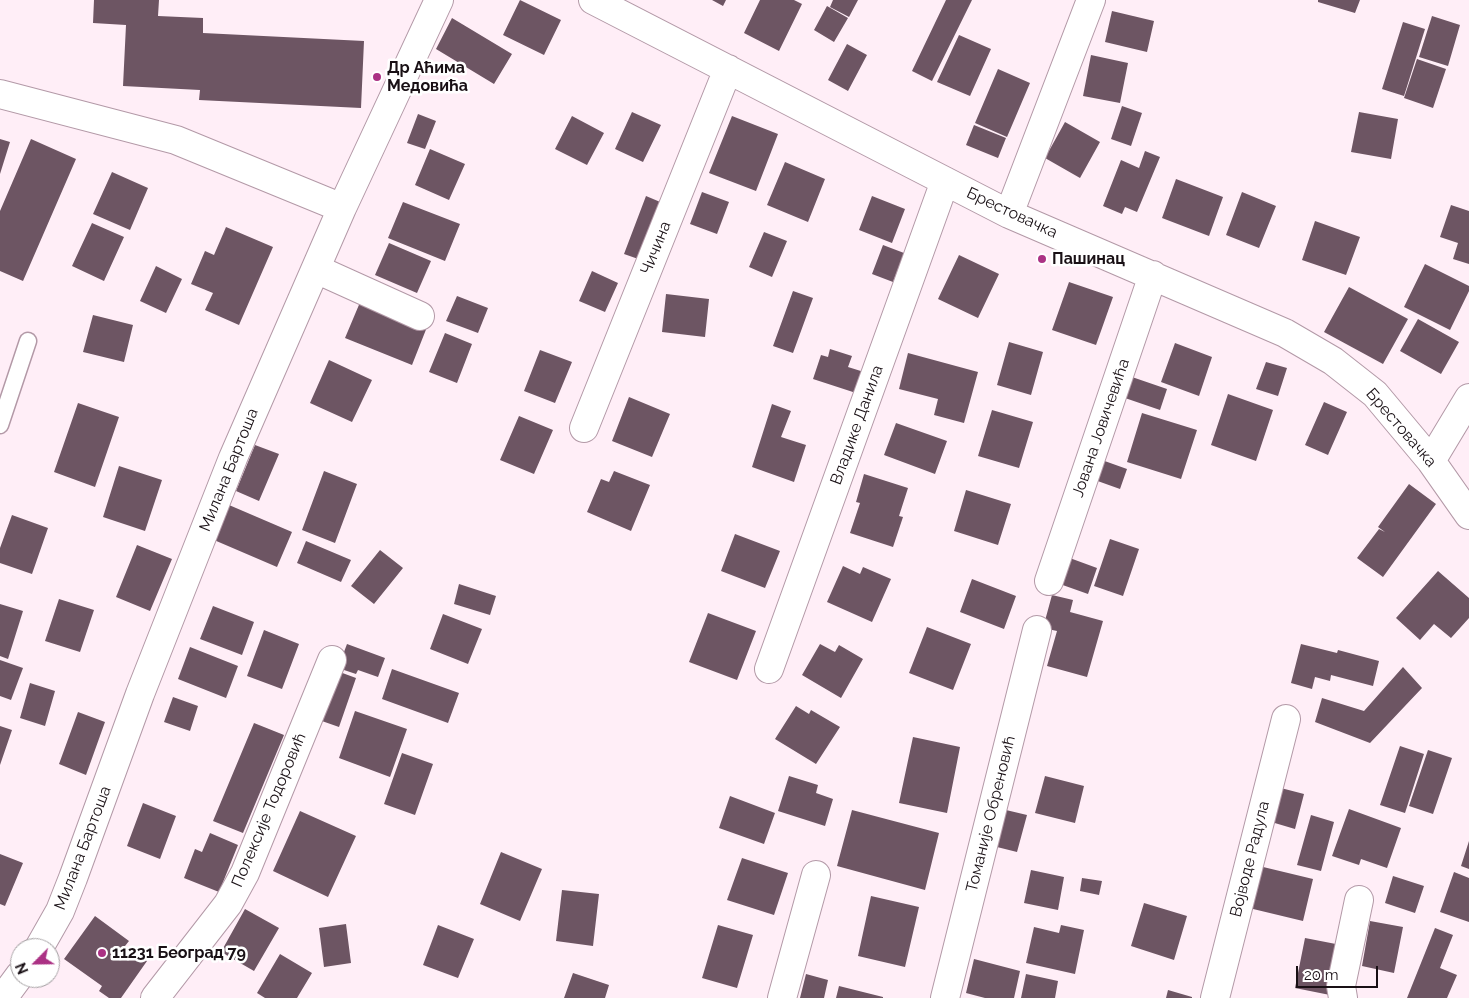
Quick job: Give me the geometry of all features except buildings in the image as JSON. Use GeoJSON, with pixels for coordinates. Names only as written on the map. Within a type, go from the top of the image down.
{"type":"FeatureCollection","features":[{"type":"Feature","properties":{"kind":"street","name":"Милана Бартоша"},"geometry":{"type":"LineString","coordinates":[[45,938],[60,910],[73,878],[140,694],[233,458],[342,208],[439,0]]}},
{"type":"Feature","properties":{"kind":"street","name":"Брестовачка"},"geometry":{"type":"LineString","coordinates":[[593,0],[1009,214],[1285,333],[1334,361],[1375,394],[1431,461],[1469,515]]}},
{"type":"Feature","properties":{"kind":"street"},"geometry":{"type":"LineString","coordinates":[[1009,214],[1091,0]]}},
{"type":"Feature","properties":{"kind":"street","name":"Чичина"},"geometry":{"type":"LineString","coordinates":[[584,428],[728,69]]}},
{"type":"Feature","properties":{"kind":"street"},"geometry":{"type":"LineString","coordinates":[[0,94],[176,140],[342,208]]}},
{"type":"Feature","properties":{"kind":"street","name":"Владике Данила"},"geometry":{"type":"LineString","coordinates":[[769,669],[945,182]]}},
{"type":"Feature","properties":{"kind":"street"},"geometry":{"type":"LineString","coordinates":[[316,269],[420,316]]}},
{"type":"Feature","properties":{"kind":"street","name":"Јована Јовичевића"},"geometry":{"type":"LineString","coordinates":[[1049,581],[1153,275]]}},
{"type":"Feature","properties":{"kind":"street"},"geometry":{"type":"LineString","coordinates":[[1431,461],[1469,398]]}},
{"type":"Feature","properties":{"kind":"street","name":"Томаније Обреновић"},"geometry":{"type":"LineString","coordinates":[[945,998],[1036,630]]}},
{"type":"Feature","properties":{"kind":"street","name":"Полексије Тодоровић"},"geometry":{"type":"LineString","coordinates":[[155,998],[228,904],[245,873],[332,660]]}},
{"type":"Feature","properties":{"kind":"street","name":"Војводе Радула"},"geometry":{"type":"LineString","coordinates":[[1215,998],[1286,719]]}},
{"type":"Feature","properties":{"kind":"street"},"geometry":{"type":"LineString","coordinates":[[782,998],[816,875]]}},
{"type":"Feature","properties":{"kind":"street"},"geometry":{"type":"LineString","coordinates":[[1343,998],[1341,986],[1359,900]]}},
{"type":"Feature","properties":{"kind":"lane"},"geometry":{"type":"LineString","coordinates":[[0,425],[28,341]]}},
{"type":"Feature","properties":{"kind":"place","name":"Др Аћима Медовића"},"geometry":{"type":"Point","coordinates":[377,77]}},
{"type":"Feature","properties":{"kind":"place","name":"Пашинац"},"geometry":{"type":"Point","coordinates":[1042,259]}},
{"type":"Feature","properties":{"kind":"place","name":"11231 Београд 79"},"geometry":{"type":"Point","coordinates":[102,953]}}]}
